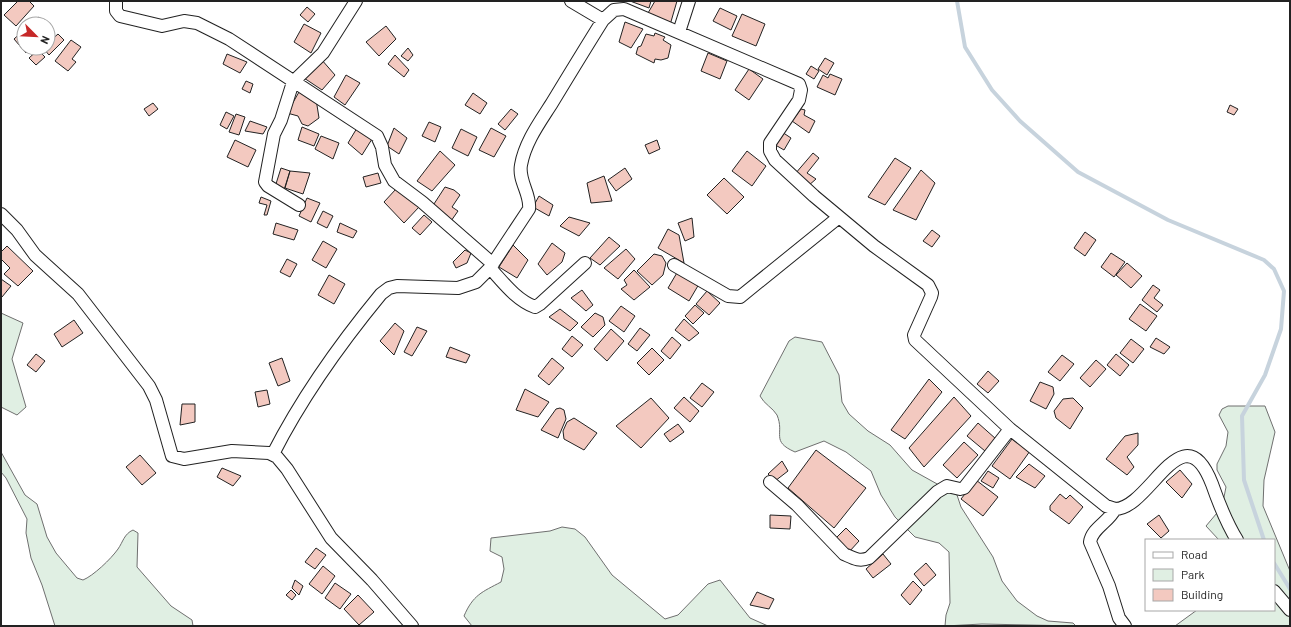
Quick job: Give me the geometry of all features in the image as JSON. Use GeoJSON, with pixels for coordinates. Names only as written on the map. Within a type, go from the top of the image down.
{"type":"FeatureCollection","features":[{"type":"Feature","properties":{"kind":"street"},"geometry":{"type":"LineString","coordinates":[[116,1],[116,11],[120,16],[162,26],[184,21],[202,25],[229,39],[376,136],[382,147],[385,165],[394,181],[422,202],[492,266],[517,296],[527,304],[535,307],[540,304],[585,263]]}},
{"type":"Feature","properties":{"kind":"street"},"geometry":{"type":"LineString","coordinates":[[299,205],[268,186],[264,180],[274,134],[281,120],[293,82],[323,53],[356,1]]}},
{"type":"Feature","properties":{"kind":"street"},"geometry":{"type":"LineString","coordinates":[[571,1],[603,20]]}},
{"type":"Feature","properties":{"kind":"street"},"geometry":{"type":"LineString","coordinates":[[679,32],[688,1]]}},
{"type":"Feature","properties":{"kind":"street"},"geometry":{"type":"LineString","coordinates":[[273,454],[305,397],[336,350],[381,294],[388,288],[396,286],[458,288],[476,282],[492,266],[529,209],[529,201],[521,180],[520,170],[523,154],[534,131],[603,20],[614,10],[624,9],[798,84],[801,90],[799,100],[773,137],[770,143],[770,151],[783,167],[839,217],[874,246],[928,285],[931,297],[914,335],[915,340],[1010,429],[1106,506],[1115,509],[1127,505],[1148,488],[1164,470],[1178,458],[1188,456],[1194,458],[1203,466],[1225,520],[1236,539]]}},
{"type":"Feature","properties":{"kind":"street"},"geometry":{"type":"LineString","coordinates":[[1,214],[17,230],[35,255],[78,294],[149,386],[156,400],[172,456],[184,459],[232,451],[273,454],[282,462],[331,538],[372,580],[412,626]]}},
{"type":"Feature","properties":{"kind":"street"},"geometry":{"type":"LineString","coordinates":[[674,265],[728,296],[740,297],[839,217]]}},
{"type":"Feature","properties":{"kind":"street"},"geometry":{"type":"LineString","coordinates":[[770,482],[797,505],[838,549],[853,558],[864,560],[869,558],[937,492],[947,486],[960,489],[964,488],[1010,429]]}},
{"type":"Feature","properties":{"kind":"street"},"geometry":{"type":"LineString","coordinates":[[1115,509],[1110,518],[1093,534],[1090,542],[1109,586],[1120,618],[1125,626]]}},
{"type":"Feature","properties":{"kind":"street"},"geometry":{"type":"LineString","coordinates":[[1275,592],[1290,610]]}},
{"type":"Feature","properties":{"kind":"green space"},"geometry":{"type":"Polygon","coordinates":[[[1,313],[23,323],[12,359],[26,407],[17,415],[1,407],[1,313]]]}},
{"type":"Feature","properties":{"kind":"green space"},"geometry":{"type":"Polygon","coordinates":[[[795,337],[822,342],[839,375],[842,402],[849,414],[868,431],[890,445],[912,470],[957,495],[961,507],[993,557],[1002,581],[1017,601],[1037,616],[1048,621],[1073,623],[1076,626],[982,624],[945,626],[946,615],[950,603],[949,552],[939,543],[915,537],[895,517],[881,495],[871,471],[846,452],[824,441],[795,452],[787,448],[780,440],[780,427],[777,415],[760,396],[789,341],[795,337]]]}},
{"type":"Feature","properties":{"kind":"green space"},"geometry":{"type":"Polygon","coordinates":[[[1228,406],[1265,406],[1275,432],[1264,480],[1263,506],[1290,571],[1290,626],[1175,626],[1196,611],[1275,611],[1275,539],[1218,539],[1206,526],[1222,507],[1226,487],[1217,470],[1217,464],[1226,446],[1228,432],[1219,415],[1222,409],[1228,406]]]}},
{"type":"Feature","properties":{"kind":"green space"},"geometry":{"type":"Polygon","coordinates":[[[1,452],[25,495],[37,504],[47,537],[56,553],[77,578],[83,580],[97,571],[111,558],[126,536],[133,530],[138,533],[137,567],[171,606],[192,620],[193,626],[55,626],[42,585],[31,558],[26,533],[27,519],[6,478],[1,472],[1,452]]]}},
{"type":"Feature","properties":{"kind":"green space"},"geometry":{"type":"Polygon","coordinates":[[[562,527],[575,529],[585,537],[612,575],[665,619],[678,615],[708,584],[720,580],[750,618],[768,626],[472,626],[464,616],[467,609],[479,595],[501,582],[504,569],[502,557],[490,551],[491,538],[550,531],[562,527]]]}},
{"type":"Feature","properties":{"kind":"building"},"geometry":{"type":"Polygon","coordinates":[[[18,1],[29,1],[34,6],[25,16],[16,16],[16,26],[4,15],[18,1]]]}},
{"type":"Feature","properties":{"kind":"building"},"geometry":{"type":"Polygon","coordinates":[[[630,1],[651,1],[649,8],[630,1]]]}},
{"type":"Feature","properties":{"kind":"building"},"geometry":{"type":"Polygon","coordinates":[[[655,1],[677,1],[670,25],[648,13],[655,1]]]}},
{"type":"Feature","properties":{"kind":"building"},"geometry":{"type":"Polygon","coordinates":[[[307,7],[315,14],[308,22],[300,15],[307,7]]]}},
{"type":"Feature","properties":{"kind":"building"},"geometry":{"type":"Polygon","coordinates":[[[720,8],[737,16],[731,30],[713,21],[720,8]]]}},
{"type":"Feature","properties":{"kind":"building"},"geometry":{"type":"Polygon","coordinates":[[[742,14],[765,24],[756,46],[732,36],[742,14]]]}},
{"type":"Feature","properties":{"kind":"building"},"geometry":{"type":"Polygon","coordinates":[[[625,22],[643,29],[631,48],[619,42],[625,22]]]}},
{"type":"Feature","properties":{"kind":"building"},"geometry":{"type":"Polygon","coordinates":[[[304,24],[321,33],[311,53],[294,42],[304,24]]]}},
{"type":"Feature","properties":{"kind":"building"},"geometry":{"type":"Polygon","coordinates":[[[386,26],[396,39],[379,56],[366,42],[386,26]]]}},
{"type":"Feature","properties":{"kind":"building"},"geometry":{"type":"Polygon","coordinates":[[[655,33],[665,37],[663,40],[671,45],[668,58],[661,60],[655,59],[654,63],[636,54],[638,47],[641,46],[646,34],[654,36],[655,33]]]}},
{"type":"Feature","properties":{"kind":"building"},"geometry":{"type":"Polygon","coordinates":[[[58,34],[64,40],[56,48],[56,36],[58,34]]]}},
{"type":"Feature","properties":{"kind":"building"},"geometry":{"type":"Polygon","coordinates":[[[71,40],[81,47],[72,59],[76,62],[68,71],[55,61],[71,40]]]}},
{"type":"Feature","properties":{"kind":"building"},"geometry":{"type":"Polygon","coordinates":[[[408,48],[413,55],[408,61],[401,56],[408,48]]]}},
{"type":"Feature","properties":{"kind":"building"},"geometry":{"type":"Polygon","coordinates":[[[708,53],[727,61],[720,79],[701,71],[708,53]]]}},
{"type":"Feature","properties":{"kind":"building"},"geometry":{"type":"Polygon","coordinates":[[[227,54],[247,62],[240,73],[223,64],[227,54]]]}},
{"type":"Feature","properties":{"kind":"building"},"geometry":{"type":"Polygon","coordinates":[[[395,55],[409,70],[404,77],[388,64],[395,55]]]}},
{"type":"Feature","properties":{"kind":"building"},"geometry":{"type":"Polygon","coordinates":[[[31,56],[45,57],[36,65],[29,58],[31,56]]]}},
{"type":"Feature","properties":{"kind":"building"},"geometry":{"type":"Polygon","coordinates":[[[825,58],[834,63],[827,75],[818,69],[825,58]]]}},
{"type":"Feature","properties":{"kind":"building"},"geometry":{"type":"Polygon","coordinates":[[[321,59],[335,75],[322,90],[304,78],[321,59]]]}},
{"type":"Feature","properties":{"kind":"building"},"geometry":{"type":"Polygon","coordinates":[[[811,66],[819,71],[814,79],[806,74],[811,66]]]}},
{"type":"Feature","properties":{"kind":"building"},"geometry":{"type":"Polygon","coordinates":[[[749,69],[763,79],[749,100],[735,90],[749,69]]]}},
{"type":"Feature","properties":{"kind":"building"},"geometry":{"type":"Polygon","coordinates":[[[830,74],[842,79],[835,95],[817,87],[823,75],[828,78],[830,74]]]}},
{"type":"Feature","properties":{"kind":"building"},"geometry":{"type":"Polygon","coordinates":[[[346,75],[360,83],[345,105],[334,97],[346,75]]]}},
{"type":"Feature","properties":{"kind":"building"},"geometry":{"type":"Polygon","coordinates":[[[246,81],[253,84],[250,93],[242,89],[246,81]]]}},
{"type":"Feature","properties":{"kind":"building"},"geometry":{"type":"Polygon","coordinates":[[[299,92],[316,99],[319,118],[308,126],[302,124],[298,116],[287,113],[299,92]]]}},
{"type":"Feature","properties":{"kind":"building"},"geometry":{"type":"Polygon","coordinates":[[[473,93],[487,103],[480,114],[465,105],[473,93]]]}},
{"type":"Feature","properties":{"kind":"building"},"geometry":{"type":"Polygon","coordinates":[[[153,103],[158,109],[149,116],[144,109],[153,103]]]}},
{"type":"Feature","properties":{"kind":"building"},"geometry":{"type":"Polygon","coordinates":[[[1230,105],[1238,109],[1234,115],[1227,112],[1230,105]]]}},
{"type":"Feature","properties":{"kind":"building"},"geometry":{"type":"Polygon","coordinates":[[[511,109],[518,114],[505,130],[498,124],[511,109]]]}},
{"type":"Feature","properties":{"kind":"building"},"geometry":{"type":"Polygon","coordinates":[[[801,109],[805,110],[804,115],[815,121],[809,133],[792,121],[801,109]]]}},
{"type":"Feature","properties":{"kind":"building"},"geometry":{"type":"Polygon","coordinates":[[[226,112],[234,116],[227,129],[220,125],[226,112]]]}},
{"type":"Feature","properties":{"kind":"building"},"geometry":{"type":"Polygon","coordinates":[[[236,114],[245,117],[239,135],[229,132],[236,114]]]}},
{"type":"Feature","properties":{"kind":"building"},"geometry":{"type":"Polygon","coordinates":[[[250,121],[267,127],[263,134],[245,131],[250,121]]]}},
{"type":"Feature","properties":{"kind":"building"},"geometry":{"type":"Polygon","coordinates":[[[429,122],[441,127],[435,142],[422,136],[429,122]]]}},
{"type":"Feature","properties":{"kind":"building"},"geometry":{"type":"Polygon","coordinates":[[[302,127],[319,134],[314,146],[298,140],[302,127]]]}},
{"type":"Feature","properties":{"kind":"building"},"geometry":{"type":"Polygon","coordinates":[[[357,128],[372,139],[362,155],[348,143],[357,128]]]}},
{"type":"Feature","properties":{"kind":"building"},"geometry":{"type":"Polygon","coordinates":[[[394,128],[407,138],[399,154],[387,146],[394,128]]]}},
{"type":"Feature","properties":{"kind":"building"},"geometry":{"type":"Polygon","coordinates":[[[491,128],[506,136],[494,157],[479,150],[491,128]]]}},
{"type":"Feature","properties":{"kind":"building"},"geometry":{"type":"Polygon","coordinates":[[[461,129],[477,137],[468,156],[452,148],[461,129]]]}},
{"type":"Feature","properties":{"kind":"building"},"geometry":{"type":"Polygon","coordinates":[[[779,130],[791,138],[784,150],[772,143],[779,130]]]}},
{"type":"Feature","properties":{"kind":"building"},"geometry":{"type":"Polygon","coordinates":[[[321,136],[339,143],[333,159],[315,149],[321,136]]]}},
{"type":"Feature","properties":{"kind":"building"},"geometry":{"type":"Polygon","coordinates":[[[235,140],[256,150],[248,167],[227,157],[235,140]]]}},
{"type":"Feature","properties":{"kind":"building"},"geometry":{"type":"Polygon","coordinates":[[[657,140],[660,149],[649,154],[645,145],[657,140]]]}},
{"type":"Feature","properties":{"kind":"building"},"geometry":{"type":"Polygon","coordinates":[[[440,151],[455,165],[432,191],[417,181],[440,151]]]}},
{"type":"Feature","properties":{"kind":"building"},"geometry":{"type":"Polygon","coordinates":[[[747,151],[766,166],[752,186],[732,171],[747,151]]]}},
{"type":"Feature","properties":{"kind":"building"},"geometry":{"type":"Polygon","coordinates":[[[813,153],[819,158],[807,173],[816,179],[808,186],[795,174],[813,153]]]}},
{"type":"Feature","properties":{"kind":"building"},"geometry":{"type":"Polygon","coordinates":[[[895,158],[911,168],[885,205],[868,197],[895,158]]]}},
{"type":"Feature","properties":{"kind":"building"},"geometry":{"type":"Polygon","coordinates":[[[281,168],[290,171],[284,190],[275,187],[281,168]]]}},
{"type":"Feature","properties":{"kind":"building"},"geometry":{"type":"Polygon","coordinates":[[[625,168],[632,179],[616,191],[608,180],[625,168]]]}},
{"type":"Feature","properties":{"kind":"building"},"geometry":{"type":"Polygon","coordinates":[[[921,170],[935,183],[916,220],[893,210],[921,170]]]}},
{"type":"Feature","properties":{"kind":"building"},"geometry":{"type":"Polygon","coordinates":[[[290,171],[310,173],[303,194],[285,188],[290,171]]]}},
{"type":"Feature","properties":{"kind":"building"},"geometry":{"type":"Polygon","coordinates":[[[378,173],[381,183],[366,187],[363,177],[378,173]]]}},
{"type":"Feature","properties":{"kind":"building"},"geometry":{"type":"Polygon","coordinates":[[[604,176],[612,201],[591,203],[587,183],[604,176]]]}},
{"type":"Feature","properties":{"kind":"building"},"geometry":{"type":"Polygon","coordinates":[[[724,178],[744,197],[727,214],[707,195],[724,178]]]}},
{"type":"Feature","properties":{"kind":"building"},"geometry":{"type":"Polygon","coordinates":[[[445,187],[454,190],[460,195],[452,207],[458,211],[451,221],[432,207],[445,187]]]}},
{"type":"Feature","properties":{"kind":"building"},"geometry":{"type":"Polygon","coordinates":[[[396,189],[419,207],[404,223],[384,202],[396,189]]]}},
{"type":"Feature","properties":{"kind":"building"},"geometry":{"type":"Polygon","coordinates":[[[539,196],[553,205],[549,216],[533,207],[539,196]]]}},
{"type":"Feature","properties":{"kind":"building"},"geometry":{"type":"Polygon","coordinates":[[[261,197],[271,201],[267,215],[264,215],[267,205],[259,203],[261,197]]]}},
{"type":"Feature","properties":{"kind":"building"},"geometry":{"type":"Polygon","coordinates":[[[307,198],[320,203],[311,222],[299,216],[307,198]]]}},
{"type":"Feature","properties":{"kind":"building"},"geometry":{"type":"Polygon","coordinates":[[[323,211],[333,216],[327,228],[317,223],[323,211]]]}},
{"type":"Feature","properties":{"kind":"building"},"geometry":{"type":"Polygon","coordinates":[[[424,215],[432,222],[420,235],[412,228],[424,215]]]}},
{"type":"Feature","properties":{"kind":"building"},"geometry":{"type":"Polygon","coordinates":[[[569,217],[590,223],[579,236],[560,226],[569,217]]]}},
{"type":"Feature","properties":{"kind":"building"},"geometry":{"type":"Polygon","coordinates":[[[692,218],[694,237],[685,241],[678,223],[692,218]]]}},
{"type":"Feature","properties":{"kind":"building"},"geometry":{"type":"Polygon","coordinates":[[[276,223],[298,230],[294,240],[273,234],[276,223]]]}},
{"type":"Feature","properties":{"kind":"building"},"geometry":{"type":"Polygon","coordinates":[[[340,223],[357,231],[353,238],[337,232],[340,223]]]}},
{"type":"Feature","properties":{"kind":"building"},"geometry":{"type":"Polygon","coordinates":[[[668,229],[679,235],[684,263],[658,248],[668,229]]]}},
{"type":"Feature","properties":{"kind":"building"},"geometry":{"type":"Polygon","coordinates":[[[932,230],[940,236],[932,247],[923,241],[932,230]]]}},
{"type":"Feature","properties":{"kind":"building"},"geometry":{"type":"Polygon","coordinates":[[[1085,232],[1096,240],[1085,256],[1074,248],[1085,232]]]}},
{"type":"Feature","properties":{"kind":"building"},"geometry":{"type":"Polygon","coordinates":[[[609,237],[620,246],[600,265],[590,258],[609,237]]]}},
{"type":"Feature","properties":{"kind":"building"},"geometry":{"type":"Polygon","coordinates":[[[323,241],[337,249],[326,268],[312,260],[323,241]]]}},
{"type":"Feature","properties":{"kind":"building"},"geometry":{"type":"Polygon","coordinates":[[[552,243],[565,253],[562,262],[547,275],[538,264],[552,243]]]}},
{"type":"Feature","properties":{"kind":"building"},"geometry":{"type":"Polygon","coordinates":[[[513,245],[528,260],[517,278],[499,267],[513,245]]]}},
{"type":"Feature","properties":{"kind":"building"},"geometry":{"type":"Polygon","coordinates":[[[7,246],[33,271],[18,286],[4,274],[10,268],[1,259],[1,252],[7,246]]]}},
{"type":"Feature","properties":{"kind":"building"},"geometry":{"type":"Polygon","coordinates":[[[626,249],[635,259],[618,279],[604,268],[626,249]]]}},
{"type":"Feature","properties":{"kind":"building"},"geometry":{"type":"Polygon","coordinates":[[[465,250],[471,253],[467,263],[456,268],[453,262],[465,250]]]}},
{"type":"Feature","properties":{"kind":"building"},"geometry":{"type":"Polygon","coordinates":[[[1111,253],[1125,262],[1114,277],[1101,267],[1111,253]]]}},
{"type":"Feature","properties":{"kind":"building"},"geometry":{"type":"Polygon","coordinates":[[[654,254],[662,256],[666,263],[663,275],[652,285],[637,271],[654,254]]]}},
{"type":"Feature","properties":{"kind":"building"},"geometry":{"type":"Polygon","coordinates":[[[287,259],[297,264],[290,277],[280,272],[287,259]]]}},
{"type":"Feature","properties":{"kind":"building"},"geometry":{"type":"Polygon","coordinates":[[[1127,263],[1142,276],[1131,288],[1116,275],[1127,263]]]}},
{"type":"Feature","properties":{"kind":"building"},"geometry":{"type":"Polygon","coordinates":[[[634,270],[650,287],[634,300],[621,289],[627,285],[624,280],[634,270]]]}},
{"type":"Feature","properties":{"kind":"building"},"geometry":{"type":"Polygon","coordinates":[[[678,271],[699,284],[689,301],[668,288],[678,271]]]}},
{"type":"Feature","properties":{"kind":"building"},"geometry":{"type":"Polygon","coordinates":[[[329,275],[345,284],[334,304],[318,295],[329,275]]]}},
{"type":"Feature","properties":{"kind":"building"},"geometry":{"type":"Polygon","coordinates":[[[1,279],[11,286],[2,297],[1,296],[1,279]]]}},
{"type":"Feature","properties":{"kind":"building"},"geometry":{"type":"Polygon","coordinates":[[[1153,285],[1160,290],[1154,298],[1163,305],[1157,312],[1142,300],[1153,285]]]}},
{"type":"Feature","properties":{"kind":"building"},"geometry":{"type":"Polygon","coordinates":[[[582,290],[593,305],[586,311],[571,298],[582,290]]]}},
{"type":"Feature","properties":{"kind":"building"},"geometry":{"type":"Polygon","coordinates":[[[707,291],[720,303],[709,315],[696,304],[707,291]]]}},
{"type":"Feature","properties":{"kind":"building"},"geometry":{"type":"Polygon","coordinates":[[[1140,304],[1157,316],[1146,331],[1129,319],[1140,304]]]}},
{"type":"Feature","properties":{"kind":"building"},"geometry":{"type":"Polygon","coordinates":[[[695,305],[704,313],[693,324],[685,316],[695,305]]]}},
{"type":"Feature","properties":{"kind":"building"},"geometry":{"type":"Polygon","coordinates":[[[621,306],[635,316],[624,332],[609,321],[621,306]]]}},
{"type":"Feature","properties":{"kind":"building"},"geometry":{"type":"Polygon","coordinates":[[[560,309],[578,323],[570,331],[549,317],[560,309]]]}},
{"type":"Feature","properties":{"kind":"building"},"geometry":{"type":"Polygon","coordinates":[[[595,313],[603,317],[605,325],[593,337],[581,327],[595,313]]]}},
{"type":"Feature","properties":{"kind":"building"},"geometry":{"type":"Polygon","coordinates":[[[684,319],[699,333],[689,341],[675,330],[684,319]]]}},
{"type":"Feature","properties":{"kind":"building"},"geometry":{"type":"Polygon","coordinates":[[[74,320],[83,333],[62,347],[54,334],[74,320]]]}},
{"type":"Feature","properties":{"kind":"building"},"geometry":{"type":"Polygon","coordinates":[[[395,323],[404,331],[394,355],[380,341],[395,323]]]}},
{"type":"Feature","properties":{"kind":"building"},"geometry":{"type":"Polygon","coordinates":[[[417,327],[427,331],[412,356],[404,352],[417,327]]]}},
{"type":"Feature","properties":{"kind":"building"},"geometry":{"type":"Polygon","coordinates":[[[640,328],[650,335],[637,351],[628,344],[640,328]]]}},
{"type":"Feature","properties":{"kind":"building"},"geometry":{"type":"Polygon","coordinates":[[[611,329],[624,341],[607,361],[594,349],[611,329]]]}},
{"type":"Feature","properties":{"kind":"building"},"geometry":{"type":"Polygon","coordinates":[[[572,336],[583,345],[572,357],[562,349],[572,336]]]}},
{"type":"Feature","properties":{"kind":"building"},"geometry":{"type":"Polygon","coordinates":[[[672,337],[681,345],[670,359],[661,351],[672,337]]]}},
{"type":"Feature","properties":{"kind":"building"},"geometry":{"type":"Polygon","coordinates":[[[1156,338],[1170,347],[1164,354],[1150,347],[1156,338]]]}},
{"type":"Feature","properties":{"kind":"building"},"geometry":{"type":"Polygon","coordinates":[[[1131,339],[1144,349],[1133,363],[1120,353],[1131,339]]]}},
{"type":"Feature","properties":{"kind":"building"},"geometry":{"type":"Polygon","coordinates":[[[450,347],[470,355],[466,363],[446,357],[450,347]]]}},
{"type":"Feature","properties":{"kind":"building"},"geometry":{"type":"Polygon","coordinates":[[[652,348],[664,360],[649,375],[637,363],[652,348]]]}},
{"type":"Feature","properties":{"kind":"building"},"geometry":{"type":"Polygon","coordinates":[[[36,354],[45,361],[36,372],[27,365],[36,354]]]}},
{"type":"Feature","properties":{"kind":"building"},"geometry":{"type":"Polygon","coordinates":[[[1116,354],[1129,365],[1120,376],[1107,365],[1116,354]]]}},
{"type":"Feature","properties":{"kind":"building"},"geometry":{"type":"Polygon","coordinates":[[[1062,355],[1074,364],[1060,381],[1048,372],[1062,355]]]}},
{"type":"Feature","properties":{"kind":"building"},"geometry":{"type":"Polygon","coordinates":[[[282,358],[290,381],[278,386],[269,363],[282,358]]]}},
{"type":"Feature","properties":{"kind":"building"},"geometry":{"type":"Polygon","coordinates":[[[552,358],[564,368],[549,385],[538,376],[552,358]]]}},
{"type":"Feature","properties":{"kind":"building"},"geometry":{"type":"Polygon","coordinates":[[[1096,360],[1106,369],[1090,387],[1080,378],[1096,360]]]}},
{"type":"Feature","properties":{"kind":"building"},"geometry":{"type":"Polygon","coordinates":[[[988,371],[999,381],[988,393],[977,384],[988,371]]]}},
{"type":"Feature","properties":{"kind":"building"},"geometry":{"type":"Polygon","coordinates":[[[929,379],[942,392],[905,439],[891,430],[929,379]]]}},
{"type":"Feature","properties":{"kind":"building"},"geometry":{"type":"Polygon","coordinates":[[[1040,382],[1053,387],[1054,394],[1046,409],[1030,401],[1040,382]]]}},
{"type":"Feature","properties":{"kind":"building"},"geometry":{"type":"Polygon","coordinates":[[[702,383],[714,392],[702,407],[690,398],[702,383]]]}},
{"type":"Feature","properties":{"kind":"building"},"geometry":{"type":"Polygon","coordinates":[[[525,389],[549,402],[538,417],[516,410],[525,389]]]}},
{"type":"Feature","properties":{"kind":"building"},"geometry":{"type":"Polygon","coordinates":[[[267,390],[270,404],[258,407],[255,392],[267,390]]]}},
{"type":"Feature","properties":{"kind":"building"},"geometry":{"type":"Polygon","coordinates":[[[684,397],[699,411],[690,422],[674,408],[684,397]]]}},
{"type":"Feature","properties":{"kind":"building"},"geometry":{"type":"Polygon","coordinates":[[[954,397],[971,416],[924,467],[909,448],[954,397]]]}},
{"type":"Feature","properties":{"kind":"building"},"geometry":{"type":"Polygon","coordinates":[[[651,398],[669,418],[641,448],[616,426],[651,398]]]}},
{"type":"Feature","properties":{"kind":"building"},"geometry":{"type":"Polygon","coordinates":[[[1073,398],[1083,408],[1070,429],[1056,418],[1054,411],[1063,399],[1073,398]]]}},
{"type":"Feature","properties":{"kind":"building"},"geometry":{"type":"Polygon","coordinates":[[[182,404],[195,404],[195,422],[180,425],[182,404]]]}},
{"type":"Feature","properties":{"kind":"building"},"geometry":{"type":"Polygon","coordinates":[[[560,408],[564,410],[566,419],[558,438],[541,430],[556,409],[560,408]]]}},
{"type":"Feature","properties":{"kind":"building"},"geometry":{"type":"Polygon","coordinates":[[[574,418],[597,433],[584,450],[564,439],[563,431],[567,422],[574,418]]]}},
{"type":"Feature","properties":{"kind":"building"},"geometry":{"type":"Polygon","coordinates":[[[978,423],[996,439],[985,451],[967,436],[978,423]]]}},
{"type":"Feature","properties":{"kind":"building"},"geometry":{"type":"Polygon","coordinates":[[[678,424],[684,432],[670,442],[664,434],[678,424]]]}},
{"type":"Feature","properties":{"kind":"building"},"geometry":{"type":"Polygon","coordinates":[[[1138,433],[1138,445],[1127,457],[1134,467],[1127,475],[1106,459],[1125,436],[1138,433]]]}},
{"type":"Feature","properties":{"kind":"building"},"geometry":{"type":"Polygon","coordinates":[[[1012,439],[1030,451],[1010,479],[992,466],[1012,439]]]}},
{"type":"Feature","properties":{"kind":"building"},"geometry":{"type":"Polygon","coordinates":[[[964,442],[978,455],[957,478],[943,465],[964,442]]]}},
{"type":"Feature","properties":{"kind":"building"},"geometry":{"type":"Polygon","coordinates":[[[816,450],[866,488],[834,528],[788,488],[816,450]]]}},
{"type":"Feature","properties":{"kind":"building"},"geometry":{"type":"Polygon","coordinates":[[[140,455],[156,473],[142,485],[126,467],[140,455]]]}},
{"type":"Feature","properties":{"kind":"building"},"geometry":{"type":"Polygon","coordinates":[[[782,461],[788,471],[775,481],[768,474],[782,461]]]}},
{"type":"Feature","properties":{"kind":"building"},"geometry":{"type":"Polygon","coordinates":[[[1029,464],[1045,476],[1035,488],[1016,477],[1029,464]]]}},
{"type":"Feature","properties":{"kind":"building"},"geometry":{"type":"Polygon","coordinates":[[[222,468],[241,476],[233,486],[217,477],[222,468]]]}},
{"type":"Feature","properties":{"kind":"building"},"geometry":{"type":"Polygon","coordinates":[[[1180,470],[1192,484],[1182,498],[1166,482],[1180,470]]]}},
{"type":"Feature","properties":{"kind":"building"},"geometry":{"type":"Polygon","coordinates":[[[988,471],[999,478],[993,488],[981,481],[988,471]]]}},
{"type":"Feature","properties":{"kind":"building"},"geometry":{"type":"Polygon","coordinates":[[[976,480],[998,497],[983,516],[961,499],[976,480]]]}},
{"type":"Feature","properties":{"kind":"building"},"geometry":{"type":"Polygon","coordinates":[[[1060,494],[1066,499],[1070,495],[1083,507],[1069,524],[1050,510],[1050,506],[1060,494]]]}},
{"type":"Feature","properties":{"kind":"building"},"geometry":{"type":"Polygon","coordinates":[[[770,515],[791,516],[790,529],[770,528],[770,515]]]}},
{"type":"Feature","properties":{"kind":"building"},"geometry":{"type":"Polygon","coordinates":[[[1159,515],[1169,531],[1161,538],[1147,524],[1159,515]]]}},
{"type":"Feature","properties":{"kind":"building"},"geometry":{"type":"Polygon","coordinates":[[[846,528],[859,541],[849,552],[834,540],[846,528]]]}},
{"type":"Feature","properties":{"kind":"building"},"geometry":{"type":"Polygon","coordinates":[[[316,548],[326,555],[315,569],[305,562],[316,548]]]}},
{"type":"Feature","properties":{"kind":"building"},"geometry":{"type":"Polygon","coordinates":[[[883,554],[891,564],[873,578],[866,569],[883,554]]]}},
{"type":"Feature","properties":{"kind":"building"},"geometry":{"type":"Polygon","coordinates":[[[926,563],[936,575],[924,586],[914,574],[926,563]]]}},
{"type":"Feature","properties":{"kind":"building"},"geometry":{"type":"Polygon","coordinates":[[[323,566],[335,576],[322,594],[309,584],[323,566]]]}},
{"type":"Feature","properties":{"kind":"building"},"geometry":{"type":"Polygon","coordinates":[[[295,580],[303,586],[299,595],[292,588],[295,580]]]}},
{"type":"Feature","properties":{"kind":"building"},"geometry":{"type":"Polygon","coordinates":[[[913,581],[922,590],[910,605],[901,595],[913,581]]]}},
{"type":"Feature","properties":{"kind":"building"},"geometry":{"type":"Polygon","coordinates":[[[335,583],[351,594],[340,609],[325,598],[335,583]]]}},
{"type":"Feature","properties":{"kind":"building"},"geometry":{"type":"Polygon","coordinates":[[[291,590],[296,595],[292,600],[286,595],[291,590]]]}},
{"type":"Feature","properties":{"kind":"building"},"geometry":{"type":"Polygon","coordinates":[[[757,592],[774,599],[769,609],[750,605],[757,592]]]}},
{"type":"Feature","properties":{"kind":"building"},"geometry":{"type":"Polygon","coordinates":[[[358,595],[374,612],[359,625],[344,609],[358,595]]]}},
{"type":"Feature","properties":{"kind":"waterway"},"geometry":{"type":"LineString","coordinates":[[957,1],[965,47],[992,90],[1020,121],[1078,172],[1168,220],[1264,260],[1274,269],[1284,291],[1281,329],[1265,375],[1242,416],[1244,480],[1264,539]]}},
{"type":"Feature","properties":{"kind":"waterway"},"geometry":{"type":"LineString","coordinates":[[1275,565],[1290,589]]}}]}
